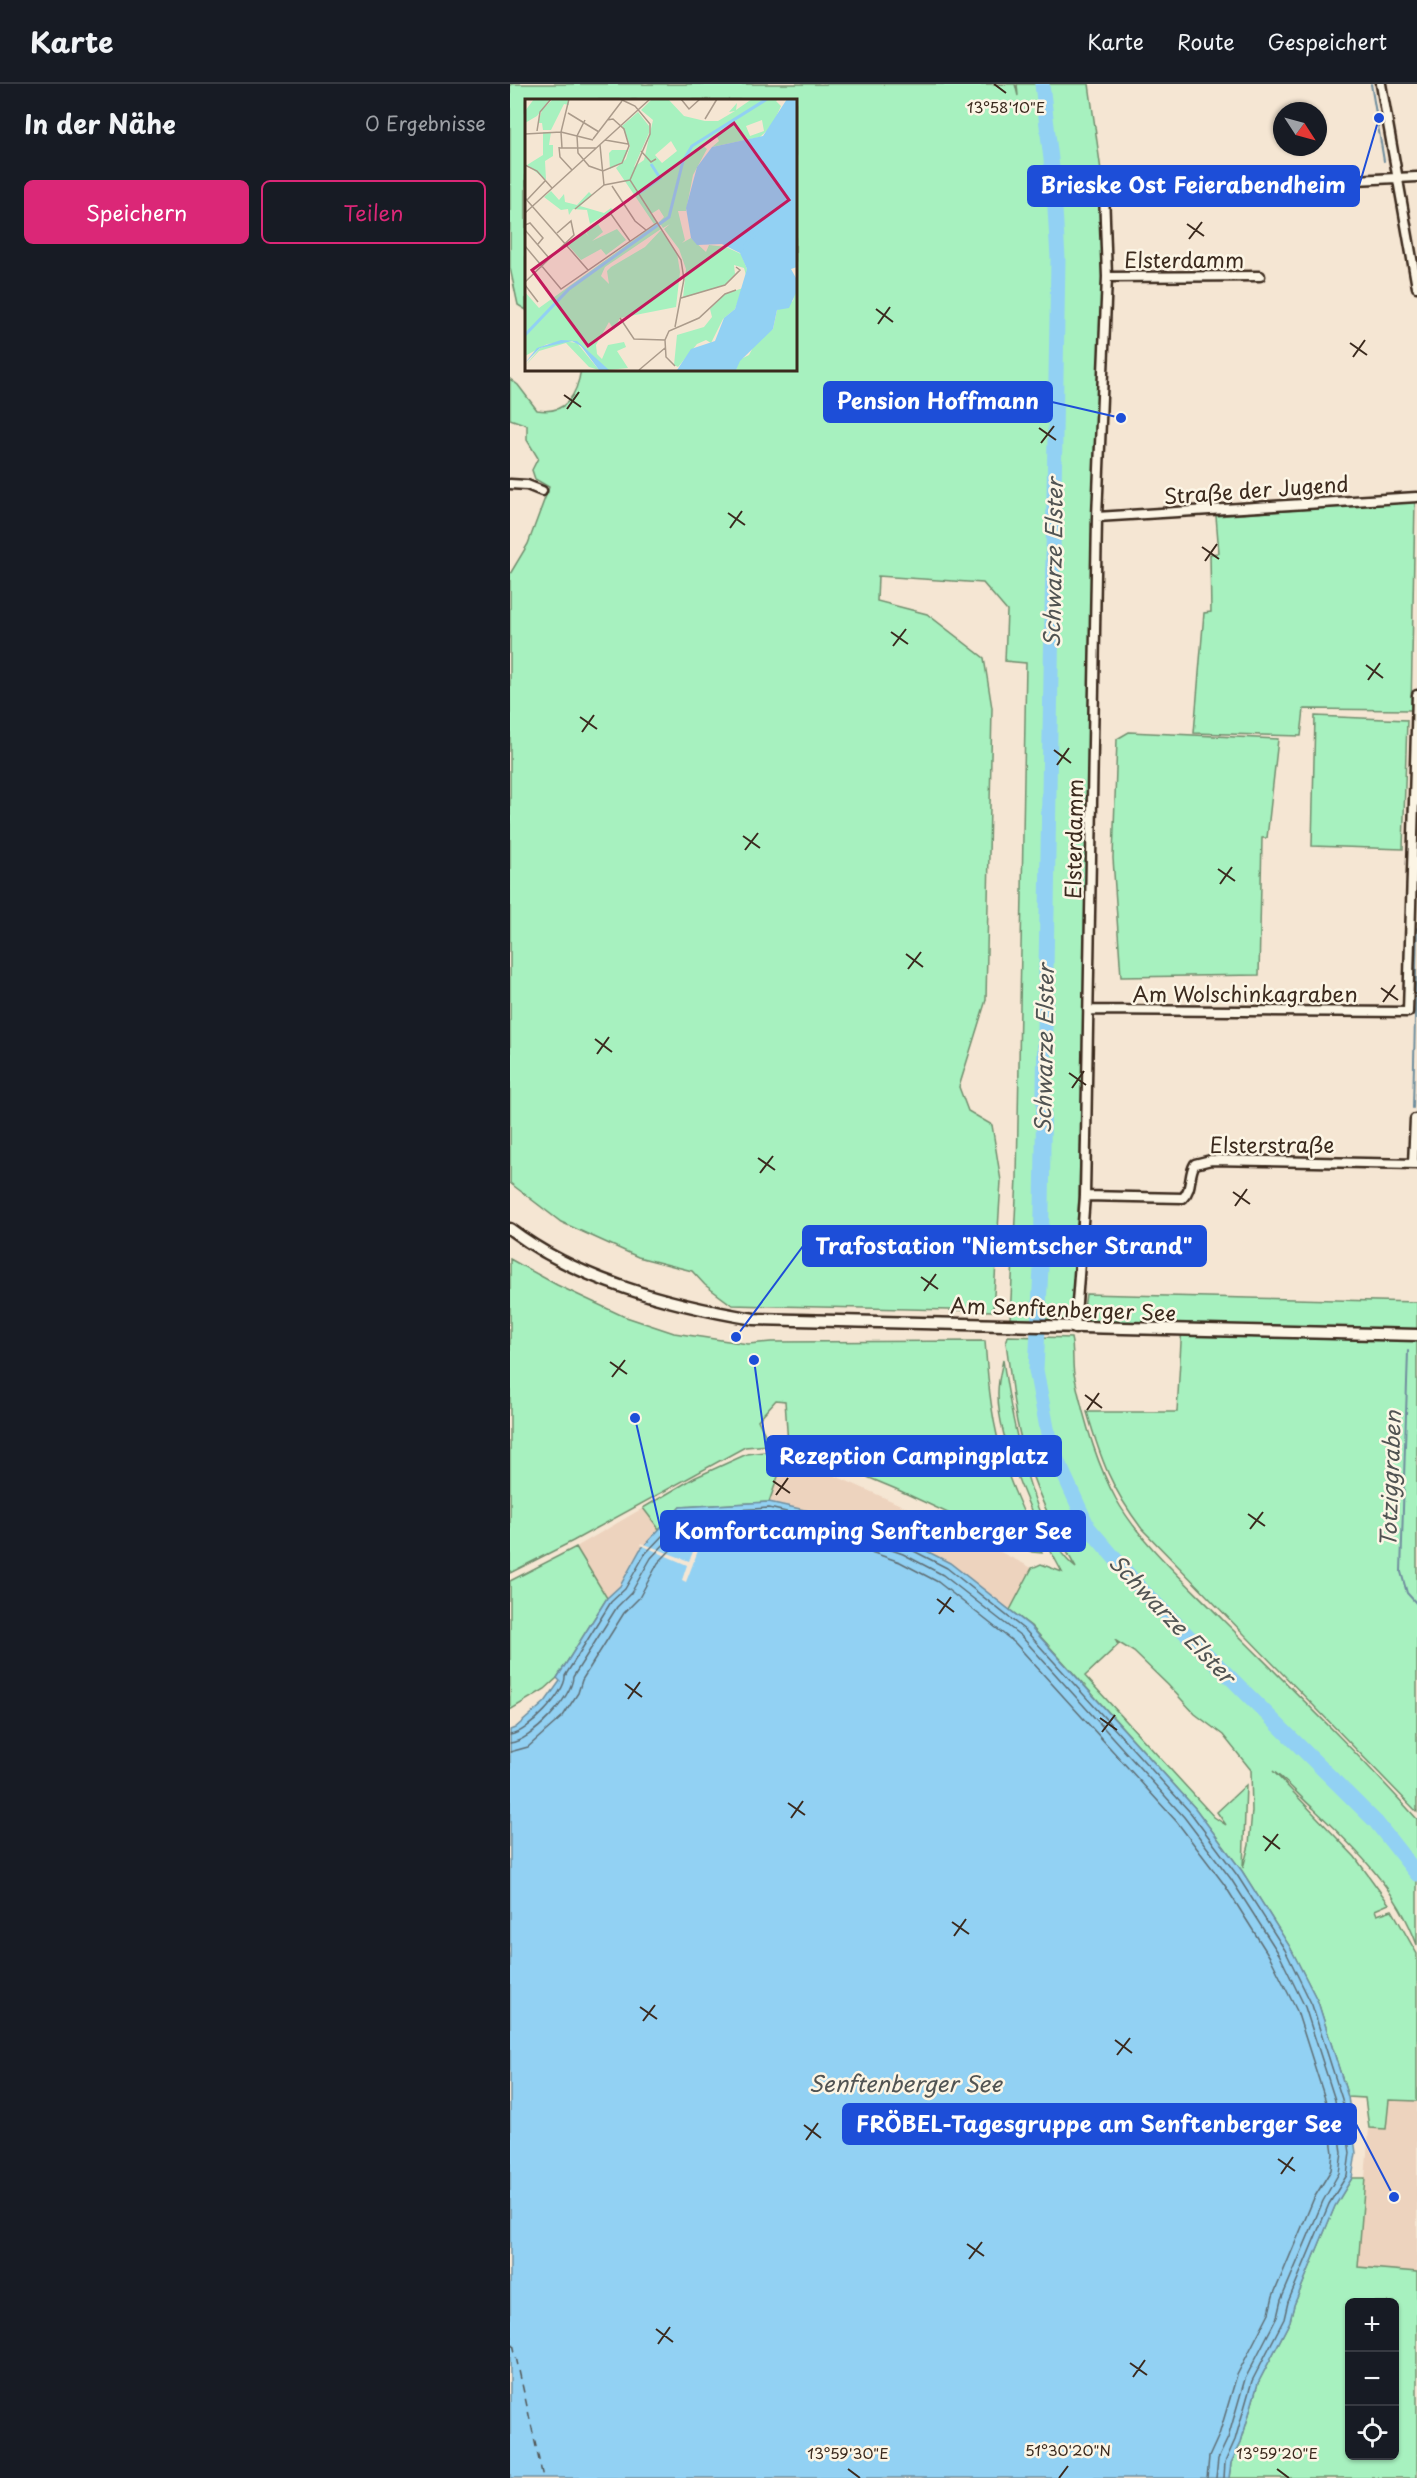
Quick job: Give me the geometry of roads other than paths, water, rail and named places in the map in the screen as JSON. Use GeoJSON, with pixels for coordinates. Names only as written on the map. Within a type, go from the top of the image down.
{"type":"FeatureCollection","features":[{"type":"Feature","properties":{"kind":"street"},"geometry":{"type":"LineString","coordinates":[[1381,84],[1416,282]]}},
{"type":"Feature","properties":{"kind":"street"},"geometry":{"type":"LineString","coordinates":[[1396,179],[1417,177]]}},
{"type":"Feature","properties":{"kind":"street","name":"Elsterdamm"},"geometry":{"type":"LineString","coordinates":[[1075,1329],[1085,1196],[1097,517],[1107,277],[1104,192],[1396,179]]}},
{"type":"Feature","properties":{"kind":"street","name":"Elsterdamm"},"geometry":{"type":"LineString","coordinates":[[1107,277],[1260,276]]}},
{"type":"Feature","properties":{"kind":"street"},"geometry":{"type":"LineString","coordinates":[[510,484],[527,485],[542,491]]}},
{"type":"Feature","properties":{"kind":"street","name":"Straße der Jugend"},"geometry":{"type":"LineString","coordinates":[[1097,517],[1417,497]]}},
{"type":"Feature","properties":{"kind":"street","name":"Am Wolschinkagraben"},"geometry":{"type":"LineString","coordinates":[[1088,1010],[1408,1012],[1417,695]]}},
{"type":"Feature","properties":{"kind":"street","name":"Elsterstraße"},"geometry":{"type":"LineString","coordinates":[[1085,1196],[1183,1198],[1190,1189],[1195,1164],[1211,1160],[1415,1164],[1415,1119]]}},
{"type":"Feature","properties":{"kind":"street","name":"Am Senftenberger See"},"geometry":{"type":"LineString","coordinates":[[510,1229],[523,1239],[577,1267],[654,1298],[699,1310],[754,1319],[1075,1329],[1417,1335]]}},
{"type":"Feature","properties":{"kind":"water","name":"Senftenberger See"},"geometry":{"type":"Polygon","coordinates":[[[769,1502],[845,1519],[909,1542],[950,1563],[1030,1626],[1195,1808],[1242,1871],[1290,1947],[1318,2002],[1348,2097],[1356,2153],[1352,2178],[1335,2206],[1294,2305],[1290,2321],[1258,2383],[1241,2442],[1231,2463],[1229,2478],[510,2478],[510,1730],[545,1702],[560,1681],[557,1678],[607,1598],[620,1586],[640,1550],[680,1507],[769,1502]]]}},
{"type":"Feature","properties":{"kind":"waterway","name":"Schwarze Elster"},"geometry":{"type":"LineString","coordinates":[[1042,84],[1053,176],[1058,258],[1041,1267],[1036,1370],[1050,1444],[1088,1527],[1141,1589],[1376,1822],[1417,1874]]}},
{"type":"Feature","properties":{"kind":"waterway"},"geometry":{"type":"LineString","coordinates":[[1371,84],[1384,161]]}},
{"type":"Feature","properties":{"kind":"waterway"},"geometry":{"type":"LineString","coordinates":[[1413,1108],[1417,928]]}},
{"type":"Feature","properties":{"kind":"waterway","name":"Totziggraben"},"geometry":{"type":"LineString","coordinates":[[1408,1351],[1401,1572],[1407,1593],[1417,1604]]}},
{"type":"Feature","properties":{"kind":"place","name":"Brieske Ost Feierabendheim"},"geometry":{"type":"Point","coordinates":[1379,118]}},
{"type":"Feature","properties":{"kind":"place","name":"Pension Hoffmann"},"geometry":{"type":"Point","coordinates":[1121,418]}},
{"type":"Feature","properties":{"kind":"place","name":"Trafostation \"Niemtscher Strand\""},"geometry":{"type":"Point","coordinates":[736,1337]}},
{"type":"Feature","properties":{"kind":"place","name":"Rezeption Campingplatz"},"geometry":{"type":"Point","coordinates":[754,1360]}},
{"type":"Feature","properties":{"kind":"place","name":"Komfortcamping Senftenberger See"},"geometry":{"type":"Point","coordinates":[635,1418]}},
{"type":"Feature","properties":{"kind":"place","name":"FRÖBEL-Tagesgruppe am Senftenberger See"},"geometry":{"type":"Point","coordinates":[1394,2197]}}]}
